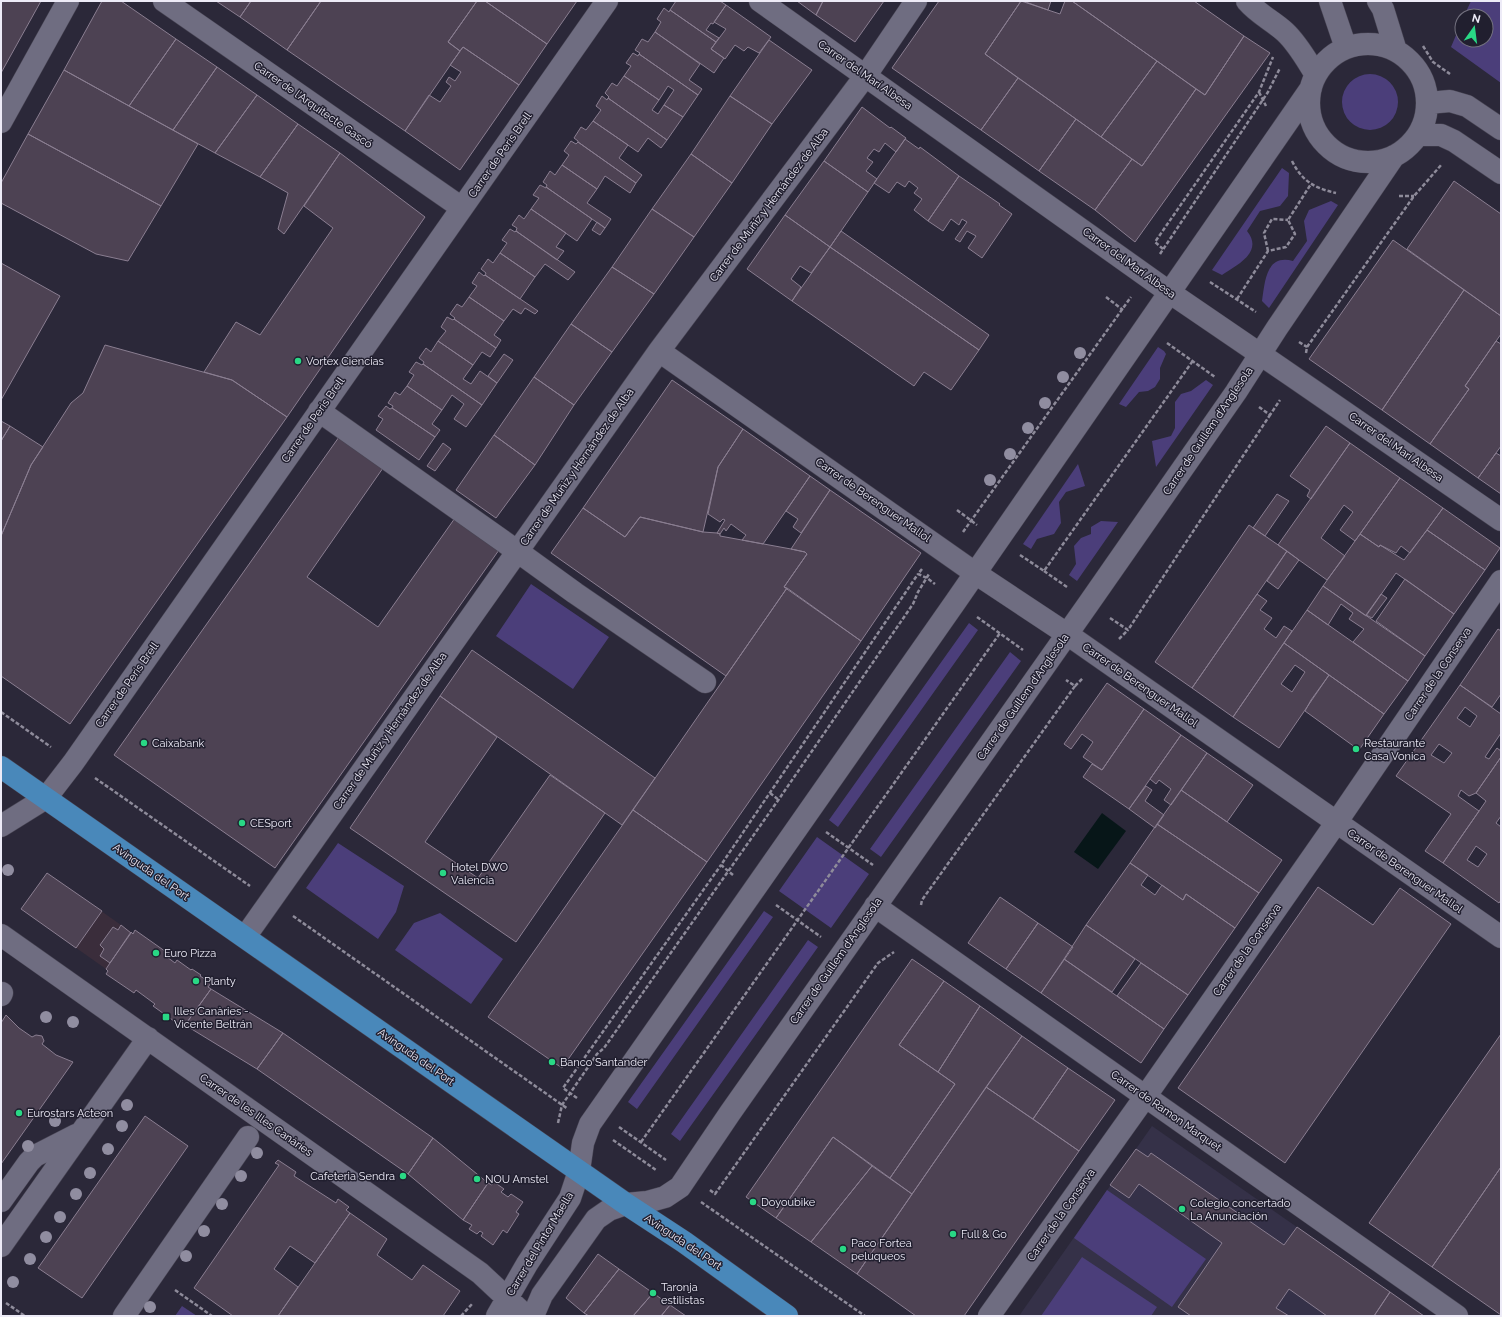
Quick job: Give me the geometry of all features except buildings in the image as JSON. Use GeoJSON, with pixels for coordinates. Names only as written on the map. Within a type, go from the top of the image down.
{"type":"FeatureCollection","features":[{"type":"Feature","properties":{"kind":"main road","name":"Avinguda del Port"},"geometry":{"type":"LineString","coordinates":[[1,767],[626,1204],[684,1242],[787,1316]]}},
{"type":"Feature","properties":{"kind":"street"},"geometry":{"type":"LineString","coordinates":[[1,122],[68,1]]}},
{"type":"Feature","properties":{"kind":"street","name":"Carrer de l'Arquitecte Gascó"},"geometry":{"type":"LineString","coordinates":[[164,1],[462,208]]}},
{"type":"Feature","properties":{"kind":"street","name":"Carrer de Peris Brell"},"geometry":{"type":"LineString","coordinates":[[46,798],[73,763],[607,1]]}},
{"type":"Feature","properties":{"kind":"street","name":"Carrer del Marí Albesa"},"geometry":{"type":"LineString","coordinates":[[760,1],[1169,292],[1501,520]]}},
{"type":"Feature","properties":{"kind":"street","name":"Carrer de Muñiz y Hernández de Alba"},"geometry":{"type":"LineString","coordinates":[[245,937],[659,351],[866,75],[916,1]]}},
{"type":"Feature","properties":{"kind":"street"},"geometry":{"type":"LineString","coordinates":[[579,1171],[583,1143],[590,1124],[999,540],[1279,133],[1314,81],[1324,64],[1335,54],[1346,48],[1363,44],[1380,45],[1396,51],[1409,60],[1419,72],[1425,87],[1428,103],[1425,120],[1418,135],[1408,147],[1394,156],[1378,161],[1362,162],[1345,157],[1331,148],[1319,136],[1312,121],[1309,104],[1314,81],[1293,41],[1285,32],[1255,10],[1247,1]]}},
{"type":"Feature","properties":{"kind":"street"},"geometry":{"type":"LineString","coordinates":[[1330,1],[1346,48]]}},
{"type":"Feature","properties":{"kind":"street"},"geometry":{"type":"LineString","coordinates":[[1378,1],[1383,8],[1396,51]]}},
{"type":"Feature","properties":{"kind":"street"},"geometry":{"type":"LineString","coordinates":[[1428,103],[1450,101],[1467,106],[1501,129]]}},
{"type":"Feature","properties":{"kind":"street"},"geometry":{"type":"LineString","coordinates":[[1418,135],[1441,136],[1454,141],[1501,173]]}},
{"type":"Feature","properties":{"kind":"street","name":"Carrer de Guillem d'Anglesola"},"geometry":{"type":"LineString","coordinates":[[626,1204],[648,1202],[665,1197],[680,1187],[734,1107],[1236,392],[1394,156]]}},
{"type":"Feature","properties":{"kind":"street","name":"Carrer de Berenguer Mallol"},"geometry":{"type":"LineString","coordinates":[[659,351],[975,573],[1067,634],[1501,937]]}},
{"type":"Feature","properties":{"kind":"street"},"geometry":{"type":"LineString","coordinates":[[319,411],[517,551],[575,594],[705,682]]}},
{"type":"Feature","properties":{"kind":"street","name":"Carrer de la Conserva"},"geometry":{"type":"LineString","coordinates":[[989,1316],[1145,1097],[1336,823],[1501,581]]}},
{"type":"Feature","properties":{"kind":"street"},"geometry":{"type":"LineString","coordinates":[[1,826],[46,798]]}},
{"type":"Feature","properties":{"kind":"street","name":"Carrer de Ramon Marquet"},"geometry":{"type":"LineString","coordinates":[[875,906],[1457,1316]]}},
{"type":"Feature","properties":{"kind":"street","name":"Carrer de les Illes Canàries"},"geometry":{"type":"LineString","coordinates":[[1,935],[480,1273],[502,1307],[526,1316]]}},
{"type":"Feature","properties":{"kind":"street"},"geometry":{"type":"LineString","coordinates":[[1,1246],[148,1038]]}},
{"type":"Feature","properties":{"kind":"street"},"geometry":{"type":"LineString","coordinates":[[1,1201],[28,1162],[35,1156],[81,1132]]}},
{"type":"Feature","properties":{"kind":"street"},"geometry":{"type":"LineString","coordinates":[[124,1316],[248,1137]]}},
{"type":"Feature","properties":{"kind":"street","name":"Carrer del Pintor Maella"},"geometry":{"type":"LineString","coordinates":[[502,1307],[527,1264],[570,1198],[579,1171]]}},
{"type":"Feature","properties":{"kind":"street"},"geometry":{"type":"LineString","coordinates":[[533,1316],[542,1295],[596,1219],[609,1210],[626,1204]]}},
{"type":"Feature","properties":{"kind":"path"},"geometry":{"type":"LineString","coordinates":[[1422,44],[1433,62],[1456,78]]}},
{"type":"Feature","properties":{"kind":"path"},"geometry":{"type":"LineString","coordinates":[[1259,92],[1297,170],[1307,182],[1321,190],[1336,193],[1414,196]]}},
{"type":"Feature","properties":{"kind":"path"},"geometry":{"type":"LineString","coordinates":[[957,510],[1128,630],[1304,366],[1307,348],[1414,196],[1443,162]]}},
{"type":"Feature","properties":{"kind":"path"},"geometry":{"type":"LineString","coordinates":[[1288,220],[1311,184]]}},
{"type":"Feature","properties":{"kind":"path"},"geometry":{"type":"LineString","coordinates":[[1268,251],[1264,233],[1272,219],[1288,220]]}},
{"type":"Feature","properties":{"kind":"path"},"geometry":{"type":"LineString","coordinates":[[1237,299],[1268,251],[1286,247],[1296,234],[1288,220]]}},
{"type":"Feature","properties":{"kind":"path"},"geometry":{"type":"LineString","coordinates":[[1106,297],[1192,362],[1270,415]]}},
{"type":"Feature","properties":{"kind":"path"},"geometry":{"type":"LineString","coordinates":[[1044,571],[1192,362]]}},
{"type":"Feature","properties":{"kind":"path"},"geometry":{"type":"LineString","coordinates":[[641,1142],[1000,633]]}},
{"type":"Feature","properties":{"kind":"path"},"geometry":{"type":"LineString","coordinates":[[1,712],[57,751]]}},
{"type":"Feature","properties":{"kind":"path"},"geometry":{"type":"LineString","coordinates":[[90,774],[255,890]]}},
{"type":"Feature","properties":{"kind":"path"},"geometry":{"type":"LineString","coordinates":[[770,793],[922,900]]}},
{"type":"Feature","properties":{"kind":"path"},"geometry":{"type":"LineString","coordinates":[[580,1099],[563,1088],[721,865]]}},
{"type":"Feature","properties":{"kind":"path"},"geometry":{"type":"LineString","coordinates":[[291,915],[571,1111]]}},
{"type":"Feature","properties":{"kind":"path"},"geometry":{"type":"LineString","coordinates":[[705,1187],[715,1194],[878,963]]}},
{"type":"Feature","properties":{"kind":"path"},"geometry":{"type":"LineString","coordinates":[[614,1123],[666,1160]]}},
{"type":"Feature","properties":{"kind":"path"},"geometry":{"type":"LineString","coordinates":[[607,1136],[662,1174]]}},
{"type":"Feature","properties":{"kind":"path"},"geometry":{"type":"LineString","coordinates":[[696,1198],[865,1316]]}},
{"type":"Feature","properties":{"kind":"path"},"geometry":{"type":"LineString","coordinates":[[153,1275],[212,1316]]}},
{"type":"Feature","properties":{"kind":"path"},"geometry":{"type":"LineString","coordinates":[[6,1303],[25,1316]]}},
{"type":"Feature","properties":{"kind":"shaded area"},"geometry":{"type":"Polygon","coordinates":[[[1471,1],[1501,1],[1501,83],[1451,47],[1454,40],[1454,48],[1494,48],[1494,8],[1468,8],[1471,1]]]}},
{"type":"Feature","properties":{"kind":"shaded area"},"geometry":{"type":"Polygon","coordinates":[[[1370,74],[1381,76],[1390,82],[1396,91],[1398,102],[1396,113],[1390,122],[1381,128],[1370,130],[1359,128],[1350,122],[1344,113],[1342,102],[1344,91],[1350,82],[1359,76],[1370,74]]]}},
{"type":"Feature","properties":{"kind":"shaded area"},"geometry":{"type":"Polygon","coordinates":[[[1282,168],[1289,173],[1288,196],[1280,206],[1260,211],[1247,231],[1251,239],[1251,252],[1241,262],[1222,275],[1212,270],[1282,168]]]}},
{"type":"Feature","properties":{"kind":"shaded area"},"geometry":{"type":"Polygon","coordinates":[[[1331,201],[1338,205],[1269,308],[1262,301],[1268,271],[1277,261],[1293,261],[1307,241],[1304,221],[1309,210],[1331,201]]]}},
{"type":"Feature","properties":{"kind":"shaded area"},"geometry":{"type":"Polygon","coordinates":[[[1158,347],[1166,354],[1160,368],[1160,379],[1155,387],[1148,391],[1139,392],[1126,407],[1119,404],[1158,347]]]}},
{"type":"Feature","properties":{"kind":"shaded area"},"geometry":{"type":"Polygon","coordinates":[[[1206,380],[1213,385],[1156,467],[1152,441],[1171,436],[1175,428],[1175,402],[1181,394],[1191,391],[1206,380]]]}},
{"type":"Feature","properties":{"kind":"shaded area"},"geometry":{"type":"Polygon","coordinates":[[[1078,464],[1085,486],[1066,492],[1059,502],[1061,523],[1054,534],[1037,539],[1031,549],[1023,544],[1078,464]]]}},
{"type":"Feature","properties":{"kind":"shaded area"},"geometry":{"type":"Polygon","coordinates":[[[1101,521],[1118,522],[1077,581],[1069,575],[1076,564],[1074,546],[1081,538],[1091,534],[1091,527],[1101,521]]]}},
{"type":"Feature","properties":{"kind":"shaded area"},"geometry":{"type":"Polygon","coordinates":[[[531,584],[609,637],[573,689],[496,636],[531,584]]]}},
{"type":"Feature","properties":{"kind":"shaded area"},"geometry":{"type":"Polygon","coordinates":[[[969,623],[978,630],[838,827],[829,820],[969,623]]]}},
{"type":"Feature","properties":{"kind":"shaded area"},"geometry":{"type":"Polygon","coordinates":[[[1010,652],[1021,661],[881,857],[870,849],[1010,652]]]}},
{"type":"Feature","properties":{"kind":"shaded area"},"geometry":{"type":"Polygon","coordinates":[[[1102,813],[1126,831],[1098,869],[1074,852],[1102,813]]]}},
{"type":"Feature","properties":{"kind":"shaded area"},"geometry":{"type":"Polygon","coordinates":[[[817,837],[869,874],[831,928],[779,891],[817,837]]]}},
{"type":"Feature","properties":{"kind":"shaded area"},"geometry":{"type":"Polygon","coordinates":[[[338,843],[404,886],[396,912],[378,939],[306,888],[338,843]]]}},
{"type":"Feature","properties":{"kind":"shaded area"},"geometry":{"type":"Polygon","coordinates":[[[47,873],[131,932],[106,969],[21,909],[47,873]]]}},
{"type":"Feature","properties":{"kind":"shaded area"},"geometry":{"type":"Polygon","coordinates":[[[764,911],[773,917],[637,1109],[628,1102],[764,911]]]}},
{"type":"Feature","properties":{"kind":"shaded area"},"geometry":{"type":"Polygon","coordinates":[[[440,913],[503,959],[471,1004],[395,950],[414,923],[440,913]]]}},
{"type":"Feature","properties":{"kind":"shaded area"},"geometry":{"type":"Polygon","coordinates":[[[808,940],[818,947],[680,1141],[671,1134],[808,940]]]}},
{"type":"Feature","properties":{"kind":"shaded area","name":"Colegio concertado La Anunciación"},"geometry":{"type":"Polygon","coordinates":[[[1152,1126],[1390,1292],[1374,1316],[1019,1316],[1152,1126]]]}},
{"type":"Feature","properties":{"kind":"shaded area"},"geometry":{"type":"Polygon","coordinates":[[[1107,1190],[1206,1259],[1172,1307],[1074,1238],[1107,1190]]]}},
{"type":"Feature","properties":{"kind":"shaded area"},"geometry":{"type":"Polygon","coordinates":[[[1082,1257],[1157,1307],[1151,1316],[1041,1316],[1082,1257]]]}},
{"type":"Feature","properties":{"kind":"shaded area"},"geometry":{"type":"Polygon","coordinates":[[[182,1306],[197,1316],[175,1316],[182,1306]]]}},
{"type":"Feature","properties":{"kind":"place","name":"Vortex Ciencias"},"geometry":{"type":"Point","coordinates":[298,361]}},
{"type":"Feature","properties":{"kind":"place","name":"Caixabank"},"geometry":{"type":"Point","coordinates":[144,743]}},
{"type":"Feature","properties":{"kind":"place","name":"Restaurante Casa Vonica"},"geometry":{"type":"Point","coordinates":[1356,749]}},
{"type":"Feature","properties":{"kind":"place","name":"CESport"},"geometry":{"type":"Point","coordinates":[242,823]}},
{"type":"Feature","properties":{"kind":"place","name":"Hotel DWO Valencia"},"geometry":{"type":"Point","coordinates":[443,873]}},
{"type":"Feature","properties":{"kind":"place","name":"Euro Pizza"},"geometry":{"type":"Point","coordinates":[156,953]}},
{"type":"Feature","properties":{"kind":"place","name":"Planty"},"geometry":{"type":"Point","coordinates":[196,981]}},
{"type":"Feature","properties":{"kind":"place","name":"Illes Canàries - Vicente Beltrán"},"geometry":{"type":"Point","coordinates":[166,1017]}},
{"type":"Feature","properties":{"kind":"place","name":"Banco Santander"},"geometry":{"type":"Point","coordinates":[552,1062]}},
{"type":"Feature","properties":{"kind":"place","name":"Eurostars Acteon"},"geometry":{"type":"Point","coordinates":[19,1113]}},
{"type":"Feature","properties":{"kind":"place","name":"Cafeteria Sendra"},"geometry":{"type":"Point","coordinates":[403,1176]}},
{"type":"Feature","properties":{"kind":"place","name":"NOU Amstel"},"geometry":{"type":"Point","coordinates":[477,1179]}},
{"type":"Feature","properties":{"kind":"place","name":"Doyoubike"},"geometry":{"type":"Point","coordinates":[753,1202]}},
{"type":"Feature","properties":{"kind":"place","name":"Colegio concertado La Anunciación"},"geometry":{"type":"Point","coordinates":[1182,1209]}},
{"type":"Feature","properties":{"kind":"place","name":"Full & Go"},"geometry":{"type":"Point","coordinates":[953,1234]}},
{"type":"Feature","properties":{"kind":"place","name":"Paco Fortea peluqueos"},"geometry":{"type":"Point","coordinates":[843,1249]}},
{"type":"Feature","properties":{"kind":"place","name":"Taronja estilistas"},"geometry":{"type":"Point","coordinates":[653,1293]}}]}
